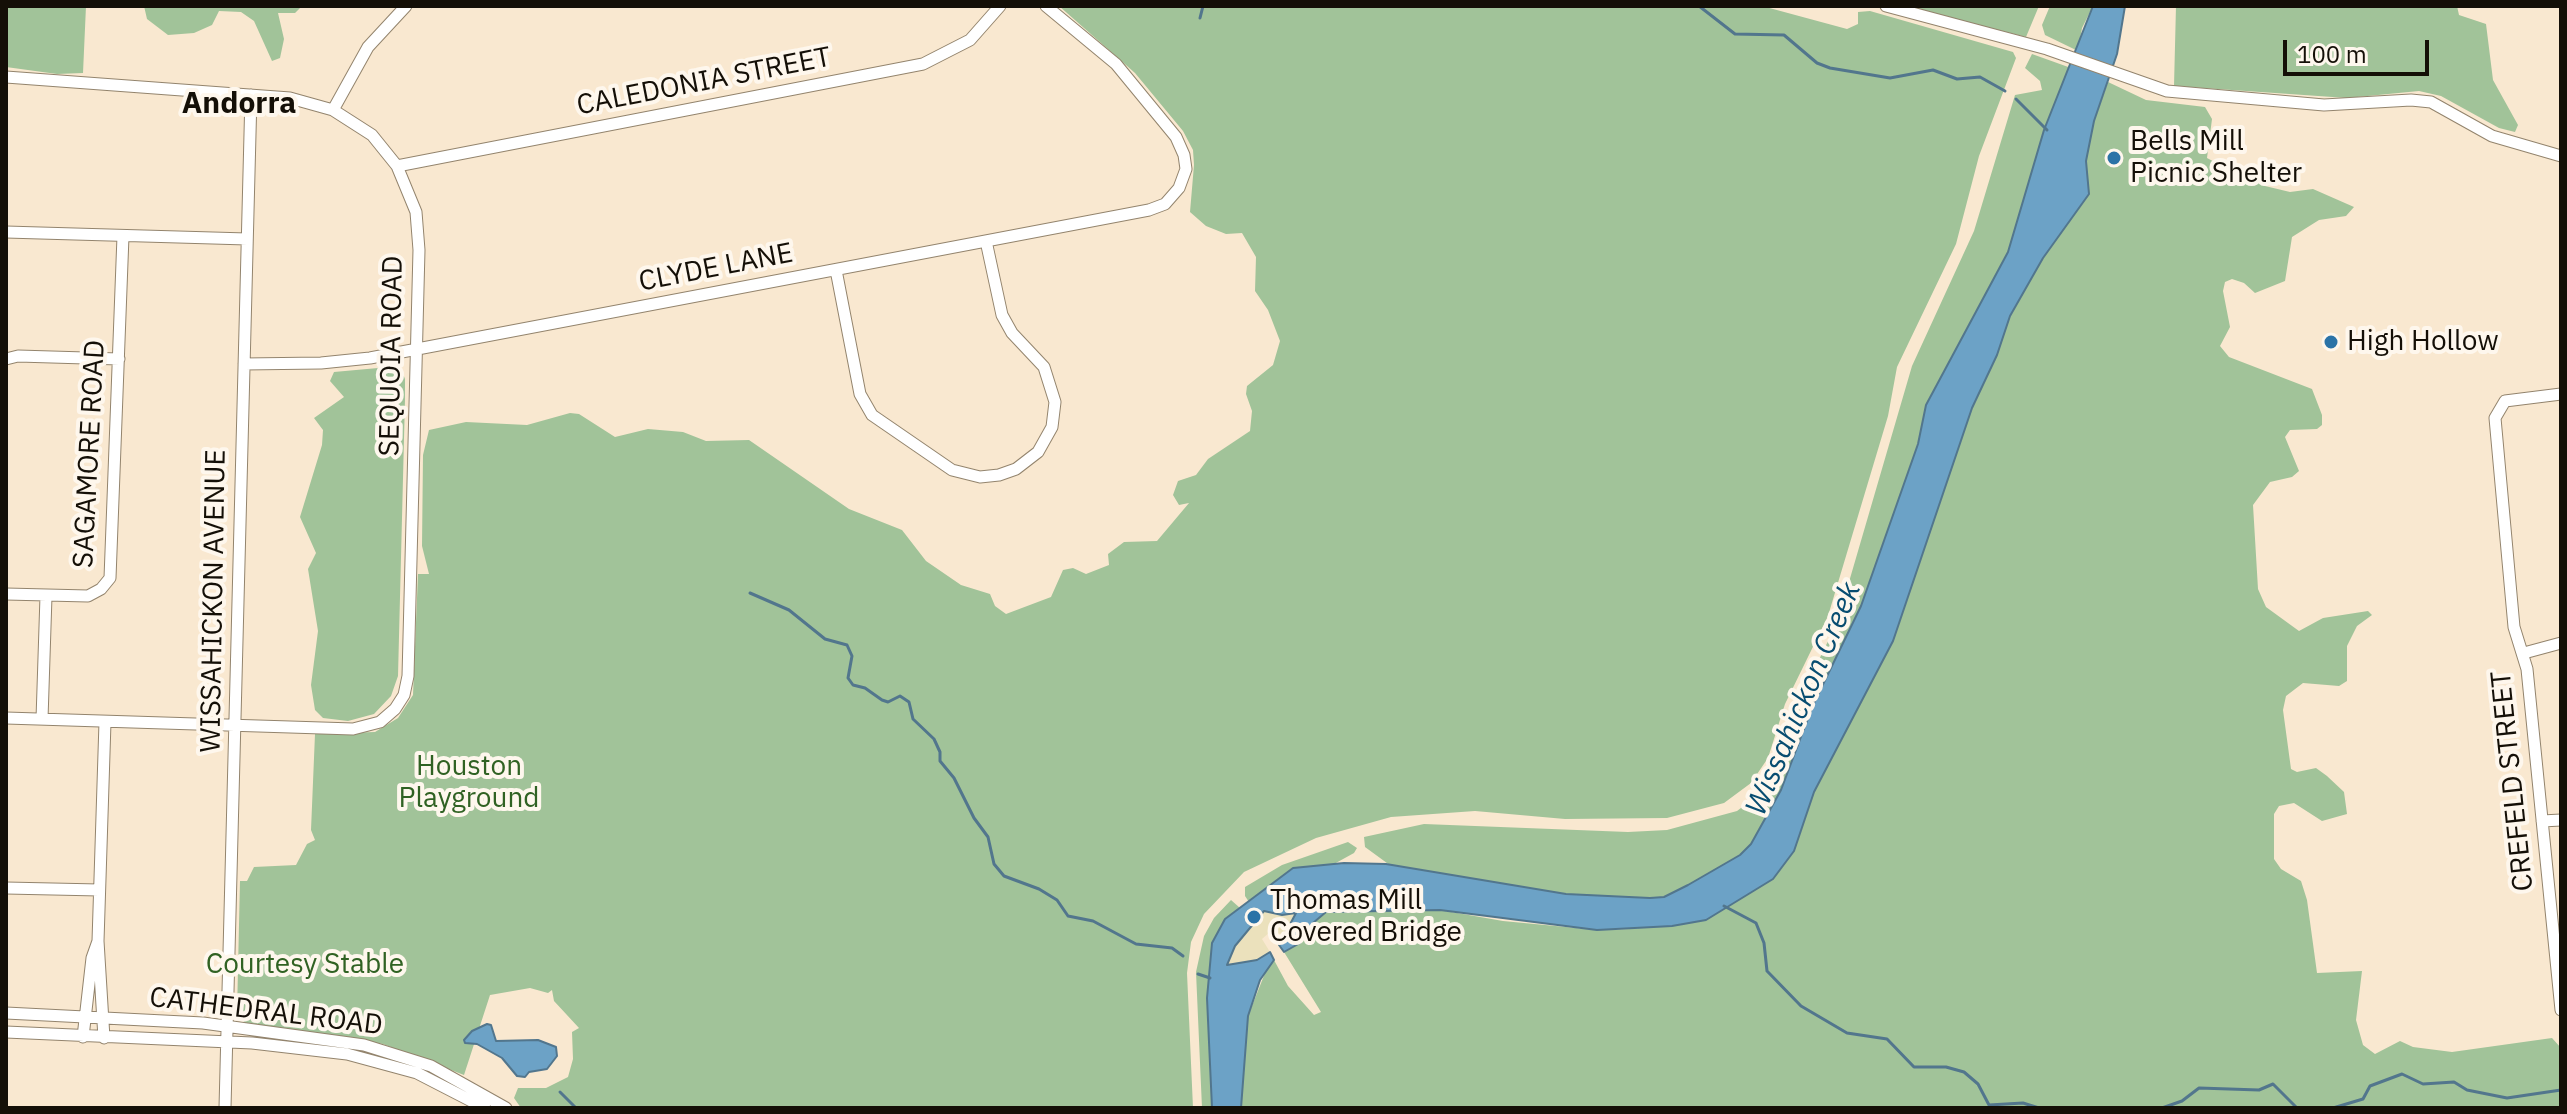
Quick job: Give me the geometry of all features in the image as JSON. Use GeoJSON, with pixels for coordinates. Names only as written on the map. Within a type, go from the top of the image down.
{"type":"FeatureCollection","features":[{"type":"Feature","properties":{"kind":"street"},"geometry":{"type":"LineString","coordinates":[[333,110],[368,47],[406,6]]}},
{"type":"Feature","properties":{"kind":"street","name":"CALEDONIA STREET"},"geometry":{"type":"LineString","coordinates":[[397,166],[923,64],[970,40],[1000,6]]}},
{"type":"Feature","properties":{"kind":"street","name":"CLYDE LANE"},"geometry":{"type":"LineString","coordinates":[[244,364],[345,361],[417,349],[1149,210],[1170,199],[1183,182],[1186,163],[1182,149],[1155,108],[1109,58],[1046,6]]}},
{"type":"Feature","properties":{"kind":"street"},"geometry":{"type":"LineString","coordinates":[[1886,6],[2060,53],[2127,80],[2167,91],[2303,104],[2424,101],[2449,110],[2492,136],[2561,156]]}},
{"type":"Feature","properties":{"kind":"street","name":"SEQUOIA ROAD"},"geometry":{"type":"LineString","coordinates":[[6,77],[303,100],[333,110],[372,135],[397,166],[413,200],[418,225],[417,349],[408,676],[404,695],[388,716],[373,725],[353,729],[235,726]]}},
{"type":"Feature","properties":{"kind":"street","name":"WISSAHICKON AVENUE"},"geometry":{"type":"LineString","coordinates":[[225,1108],[251,95]]}},
{"type":"Feature","properties":{"kind":"street"},"geometry":{"type":"LineString","coordinates":[[6,232],[247,239]]}},
{"type":"Feature","properties":{"kind":"street","name":"SAGAMORE ROAD"},"geometry":{"type":"LineString","coordinates":[[42,719],[46,596],[88,596],[107,584],[112,571],[123,236]]}},
{"type":"Feature","properties":{"kind":"street"},"geometry":{"type":"LineString","coordinates":[[836,270],[860,394],[880,423],[946,467],[970,476],[1007,473],[1038,452],[1054,418],[1053,385],[1039,359],[1012,333],[1002,315],[986,241]]}},
{"type":"Feature","properties":{"kind":"street"},"geometry":{"type":"LineString","coordinates":[[6,359],[18,356],[119,359]]}},
{"type":"Feature","properties":{"kind":"street","name":"CREFELD STREET"},"geometry":{"type":"LineString","coordinates":[[2561,394],[2509,400],[2499,407],[2495,418],[2514,627],[2524,653],[2561,1010]]}},
{"type":"Feature","properties":{"kind":"street"},"geometry":{"type":"LineString","coordinates":[[6,594],[46,596]]}},
{"type":"Feature","properties":{"kind":"street"},"geometry":{"type":"LineString","coordinates":[[2524,653],[2561,643]]}},
{"type":"Feature","properties":{"kind":"street"},"geometry":{"type":"LineString","coordinates":[[6,718],[235,726]]}},
{"type":"Feature","properties":{"kind":"street"},"geometry":{"type":"LineString","coordinates":[[104,1038],[98,941],[105,722]]}},
{"type":"Feature","properties":{"kind":"street"},"geometry":{"type":"LineString","coordinates":[[2542,821],[2561,820]]}},
{"type":"Feature","properties":{"kind":"street"},"geometry":{"type":"LineString","coordinates":[[6,888],[99,890]]}},
{"type":"Feature","properties":{"kind":"street"},"geometry":{"type":"LineString","coordinates":[[83,1037],[92,958],[98,941]]}},
{"type":"Feature","properties":{"kind":"street","name":"CATHEDRAL ROAD"},"geometry":{"type":"LineString","coordinates":[[6,1013],[227,1026],[387,1051],[459,1079],[506,1108]]}},
{"type":"Feature","properties":{"kind":"street","name":"CATHEDRAL ROAD"},"geometry":{"type":"LineString","coordinates":[[6,1032],[252,1043],[369,1058],[430,1078],[485,1108]]}},
{"type":"Feature","properties":{"kind":"green space"},"geometry":{"type":"Polygon","coordinates":[[[6,6],[86,6],[83,73],[57,74],[6,67],[6,6]]]}},
{"type":"Feature","properties":{"kind":"green space"},"geometry":{"type":"Polygon","coordinates":[[[144,6],[302,6],[295,13],[278,13],[284,39],[280,58],[272,61],[254,21],[241,12],[219,11],[212,25],[194,33],[168,35],[147,19],[144,6]]]}},
{"type":"Feature","properties":{"kind":"green space"},"geometry":{"type":"Polygon","coordinates":[[[1059,6],[1762,6],[1847,29],[1858,24],[1858,12],[1870,11],[2013,52],[2016,58],[1979,156],[1956,244],[1897,367],[1888,416],[1828,616],[1785,704],[1768,758],[1751,783],[1724,803],[1667,818],[1565,819],[1475,811],[1391,817],[1316,838],[1244,872],[1204,914],[1191,942],[1187,973],[1193,1108],[521,1108],[514,1098],[518,1088],[546,1088],[568,1077],[573,1059],[572,1032],[579,1028],[554,1001],[552,990],[548,993],[530,988],[490,995],[464,1075],[383,1044],[245,1023],[237,1013],[240,881],[247,881],[254,867],[296,865],[307,844],[315,840],[311,830],[315,734],[375,732],[398,718],[413,695],[418,574],[429,574],[422,546],[423,455],[429,430],[466,422],[527,425],[570,413],[579,414],[615,437],[648,429],[683,432],[706,441],[749,440],[849,509],[902,530],[926,561],[961,585],[990,594],[995,606],[1006,614],[1051,597],[1063,570],[1073,568],[1086,574],[1109,565],[1108,554],[1124,542],[1157,541],[1189,503],[1179,505],[1173,495],[1178,481],[1196,475],[1208,459],[1250,431],[1252,411],[1246,394],[1247,386],[1273,365],[1280,341],[1268,310],[1255,291],[1256,257],[1242,233],[1226,234],[1206,226],[1190,212],[1193,150],[1183,131],[1135,73],[1059,6]]]}},
{"type":"Feature","properties":{"kind":"green space"},"geometry":{"type":"Polygon","coordinates":[[[1904,6],[2039,6],[2026,37],[1904,6]]]}},
{"type":"Feature","properties":{"kind":"green space"},"geometry":{"type":"Polygon","coordinates":[[[2050,6],[2093,6],[2082,28],[2078,51],[2045,35],[2042,25],[2050,6]]]}},
{"type":"Feature","properties":{"kind":"green space"},"geometry":{"type":"Polygon","coordinates":[[[2176,6],[2457,6],[2459,15],[2486,24],[2493,80],[2518,125],[2515,132],[2499,128],[2441,96],[2419,91],[2347,98],[2174,86],[2176,6]]]}},
{"type":"Feature","properties":{"kind":"green space"},"geometry":{"type":"Polygon","coordinates":[[[2032,54],[2071,68],[2044,130],[2018,225],[2008,252],[1926,405],[1918,444],[1861,606],[1813,706],[1781,790],[1751,844],[1740,855],[1688,885],[1664,897],[1650,898],[1566,894],[1391,866],[1365,847],[1364,837],[1424,824],[1628,832],[1667,830],[1737,811],[1766,789],[1775,773],[1798,702],[1837,623],[1912,366],[1974,231],[2015,95],[2042,90],[2040,81],[2025,68],[2032,54]]]}},
{"type":"Feature","properties":{"kind":"green space"},"geometry":{"type":"Polygon","coordinates":[[[2108,82],[2146,100],[2205,107],[2212,119],[2207,158],[2222,166],[2265,186],[2290,192],[2313,189],[2354,207],[2346,216],[2319,220],[2292,237],[2285,281],[2255,293],[2244,283],[2232,279],[2225,282],[2223,291],[2230,327],[2220,346],[2229,357],[2312,389],[2322,415],[2322,425],[2317,429],[2290,430],[2285,437],[2299,471],[2292,477],[2270,482],[2253,505],[2258,589],[2266,607],[2299,631],[2323,618],[2368,611],[2372,615],[2357,626],[2347,646],[2347,681],[2339,686],[2303,683],[2286,696],[2283,710],[2291,769],[2297,772],[2316,768],[2327,776],[2344,792],[2347,814],[2322,821],[2294,803],[2279,806],[2274,814],[2274,859],[2281,869],[2301,881],[2307,900],[2317,973],[2362,971],[2356,1020],[2363,1045],[2375,1054],[2400,1041],[2413,1047],[2452,1052],[2552,1038],[2561,1048],[2561,1108],[1241,1108],[1248,1016],[1269,963],[1274,960],[1288,986],[1314,1015],[1321,1012],[1284,952],[1300,943],[1313,922],[1326,912],[1440,910],[1503,921],[1597,930],[1630,929],[1706,920],[1773,879],[1794,851],[1814,792],[1893,641],[1972,408],[1997,355],[2010,316],[2043,258],[2089,194],[2086,161],[2094,121],[2108,82]]]}},
{"type":"Feature","properties":{"kind":"green space"},"geometry":{"type":"Polygon","coordinates":[[[400,366],[405,379],[405,399],[398,676],[391,696],[374,714],[348,721],[323,718],[315,710],[311,685],[318,631],[308,569],[316,553],[300,517],[322,445],[323,430],[314,418],[344,397],[330,381],[334,372],[400,366]]]}},
{"type":"Feature","properties":{"kind":"green space"},"geometry":{"type":"Polygon","coordinates":[[[1348,842],[1357,848],[1354,853],[1334,864],[1293,869],[1249,902],[1245,896],[1245,887],[1282,865],[1348,842]]]}},
{"type":"Feature","properties":{"kind":"green space"},"geometry":{"type":"Polygon","coordinates":[[[1231,900],[1240,908],[1225,919],[1212,943],[1207,998],[1212,1108],[1202,1108],[1196,972],[1204,936],[1214,918],[1231,900]]]}},
{"type":"Feature","properties":{"kind":"sand"},"geometry":{"type":"Polygon","coordinates":[[[1264,911],[1282,915],[1297,913],[1288,935],[1270,932],[1262,939],[1270,952],[1257,960],[1227,966],[1235,946],[1264,911]]]}},
{"type":"Feature","properties":{"kind":"water"},"geometry":{"type":"Polygon","coordinates":[[[2093,6],[2125,6],[2117,54],[2094,121],[2086,161],[2089,194],[2043,258],[2010,316],[1997,355],[1972,408],[1893,641],[1814,792],[1794,851],[1773,879],[1706,920],[1672,926],[1597,930],[1440,910],[1326,912],[1313,923],[1300,943],[1284,952],[1279,945],[1296,913],[1282,915],[1264,911],[1235,946],[1227,965],[1257,960],[1270,952],[1274,960],[1260,980],[1248,1016],[1241,1108],[1212,1108],[1207,998],[1212,943],[1225,919],[1293,868],[1344,863],[1386,864],[1566,894],[1650,898],[1664,897],[1688,885],[1740,855],[1751,844],[1781,790],[1813,705],[1861,606],[1918,444],[1926,405],[2008,252],[2044,130],[2093,6]]]}},
{"type":"Feature","properties":{"kind":"water"},"geometry":{"type":"Polygon","coordinates":[[[491,1025],[496,1041],[538,1040],[556,1047],[557,1056],[547,1069],[529,1072],[525,1077],[517,1076],[502,1058],[477,1044],[465,1043],[472,1031],[491,1025]]]}},
{"type":"Feature","properties":{"kind":"waterway"},"geometry":{"type":"LineString","coordinates":[[1200,18],[1203,6]]}},
{"type":"Feature","properties":{"kind":"waterway"},"geometry":{"type":"LineString","coordinates":[[1699,6],[1735,34],[1784,35],[1817,63],[1830,68],[1890,78],[1933,70],[1957,79],[1980,77],[2005,91]]}},
{"type":"Feature","properties":{"kind":"waterway"},"geometry":{"type":"LineString","coordinates":[[2016,99],[2047,130]]}},
{"type":"Feature","properties":{"kind":"waterway"},"geometry":{"type":"LineString","coordinates":[[750,593],[789,610],[825,639],[847,645],[852,656],[848,678],[853,685],[865,688],[888,702],[900,696],[909,702],[913,719],[934,739],[940,761],[954,778],[974,818],[988,837],[994,864],[1004,876],[1039,889],[1057,900],[1068,916],[1093,921],[1136,944],[1172,948],[1183,956]]}},
{"type":"Feature","properties":{"kind":"waterway"},"geometry":{"type":"LineString","coordinates":[[1724,906],[1756,923],[1764,943],[1767,971],[1801,1006],[1847,1033],[1887,1039],[1914,1067],[1946,1067],[1964,1072],[1978,1084],[1989,1105],[2023,1103],[2039,1108]]}},
{"type":"Feature","properties":{"kind":"waterway"},"geometry":{"type":"LineString","coordinates":[[1198,974],[1210,978]]}},
{"type":"Feature","properties":{"kind":"waterway"},"geometry":{"type":"LineString","coordinates":[[2333,1108],[2363,1099],[2370,1086],[2402,1074],[2423,1084],[2454,1082],[2467,1090],[2507,1098],[2561,1090]]}},
{"type":"Feature","properties":{"kind":"waterway"},"geometry":{"type":"LineString","coordinates":[[2162,1108],[2182,1101],[2199,1088],[2259,1090],[2273,1084],[2297,1108]]}},
{"type":"Feature","properties":{"kind":"waterway"},"geometry":{"type":"LineString","coordinates":[[560,1092],[576,1108]]}},
{"type":"Feature","properties":{"kind":"place","name":"Bells Mill Picnic Shelter"},"geometry":{"type":"Point","coordinates":[2114,158]}},
{"type":"Feature","properties":{"kind":"place","name":"High Hollow"},"geometry":{"type":"Point","coordinates":[2331,342]}},
{"type":"Feature","properties":{"kind":"place","name":"Thomas Mill Covered Bridge"},"geometry":{"type":"Point","coordinates":[1254,917]}},
{"type":"Feature","properties":{"kind":"district","name":"Andorra"},"geometry":{"type":"Point","coordinates":[239,104]}},
{"type":"Feature","properties":{"kind":"water label","name":"Wissahickon Creek"},"geometry":{"type":"Point","coordinates":[1804,699]}},
{"type":"Feature","properties":{"kind":"park label","name":"Houston Playground"},"geometry":{"type":"Point","coordinates":[469,783]}},
{"type":"Feature","properties":{"kind":"park label","name":"Courtesy Stable"},"geometry":{"type":"Point","coordinates":[305,965]}}]}
